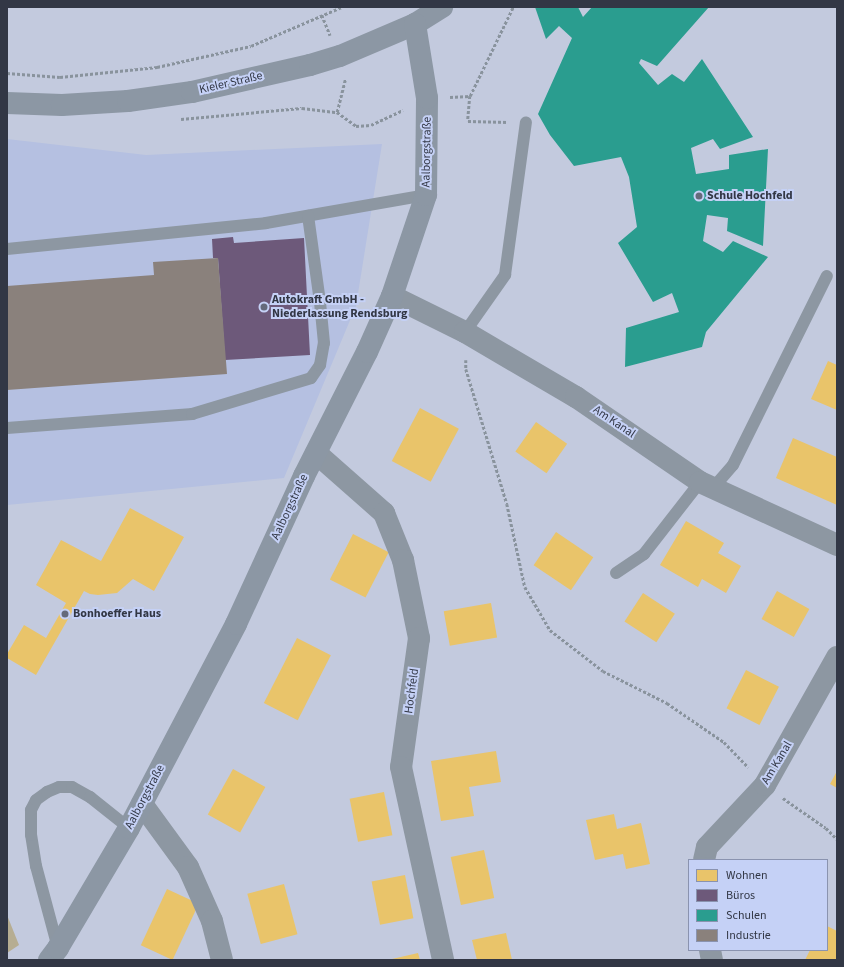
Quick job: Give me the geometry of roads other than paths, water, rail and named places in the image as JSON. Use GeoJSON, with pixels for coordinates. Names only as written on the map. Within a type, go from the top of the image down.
{"type":"FeatureCollection","features":[{"type":"Feature","properties":{"kind":"street","name":"Kieler Straße"},"geometry":{"type":"LineString","coordinates":[[7,103],[77,104],[128,101],[192,92],[310,65],[340,56],[415,24],[442,7]]}},
{"type":"Feature","properties":{"kind":"street","name":"Aalborgstraße"},"geometry":{"type":"LineString","coordinates":[[54,954],[129,828],[236,624],[316,453],[368,352],[392,296],[426,195],[428,98],[415,24]]}},
{"type":"Feature","properties":{"kind":"street","name":"Am Kanal"},"geometry":{"type":"LineString","coordinates":[[392,296],[465,332],[576,397],[707,485],[837,545]]}},
{"type":"Feature","properties":{"kind":"street","name":"Hochfeld"},"geometry":{"type":"LineString","coordinates":[[316,453],[384,512],[403,560],[418,638],[401,768],[443,960]]}},
{"type":"Feature","properties":{"kind":"street","name":"Am Kanal"},"geometry":{"type":"LineString","coordinates":[[704,859],[707,848],[765,785],[837,657]]}},
{"type":"Feature","properties":{"kind":"street"},"geometry":{"type":"LineString","coordinates":[[142,804],[188,867],[212,922],[222,960]]}},
{"type":"Feature","properties":{"kind":"lane"},"geometry":{"type":"LineString","coordinates":[[465,332],[505,275],[526,122]]}},
{"type":"Feature","properties":{"kind":"lane"},"geometry":{"type":"LineString","coordinates":[[7,249],[266,223],[426,195]]}},
{"type":"Feature","properties":{"kind":"lane"},"geometry":{"type":"LineString","coordinates":[[7,428],[192,414],[311,378],[320,364],[324,343],[308,216]]}},
{"type":"Feature","properties":{"kind":"lane"},"geometry":{"type":"LineString","coordinates":[[616,573],[644,554],[707,485],[733,465],[827,276]]}},
{"type":"Feature","properties":{"kind":"lane"},"geometry":{"type":"LineString","coordinates":[[54,954],[31,835],[31,810],[36,800],[47,792],[59,787],[72,787],[90,797],[129,828]]}},
{"type":"Feature","properties":{"kind":"place","name":"Schule Hochfeld"},"geometry":{"type":"Point","coordinates":[699,196]}},
{"type":"Feature","properties":{"kind":"place","name":"Autokraft GmbH - Niederlassung Rendsburg"},"geometry":{"type":"Point","coordinates":[264,307]}},
{"type":"Feature","properties":{"kind":"place","name":"Bonhoeffer Haus"},"geometry":{"type":"Point","coordinates":[65,614]}}]}
